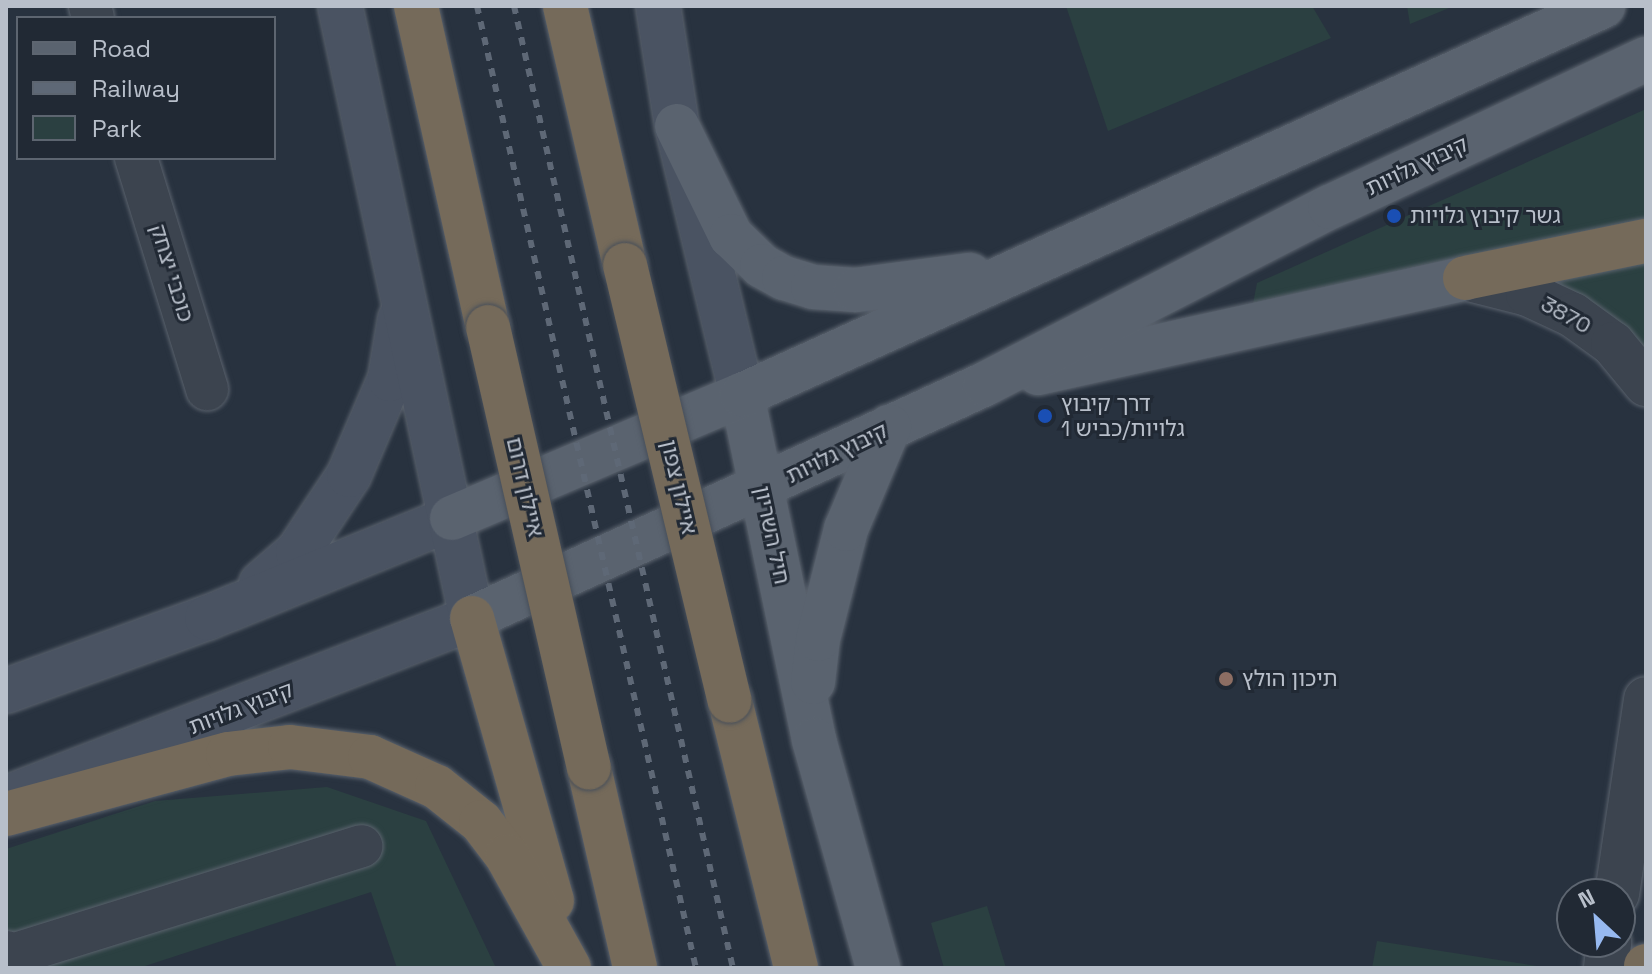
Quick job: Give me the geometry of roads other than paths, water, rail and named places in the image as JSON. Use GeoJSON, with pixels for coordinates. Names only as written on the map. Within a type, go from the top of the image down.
{"type":"FeatureCollection","features":[{"type":"Feature","properties":{"kind":"highway","name":"איילון דרום"},"geometry":{"type":"LineString","coordinates":[[416,6],[635,968]]}},
{"type":"Feature","properties":{"kind":"highway","name":"איילון צפון"},"geometry":{"type":"LineString","coordinates":[[565,6],[796,968]]}},
{"type":"Feature","properties":{"kind":"highway"},"geometry":{"type":"LineString","coordinates":[[1465,278],[1646,241]]}},
{"type":"Feature","properties":{"kind":"highway"},"geometry":{"type":"LineString","coordinates":[[472,618],[570,968]]}},
{"type":"Feature","properties":{"kind":"highway"},"geometry":{"type":"LineString","coordinates":[[6,814],[228,754],[290,747],[370,757],[437,787],[481,822],[507,856],[570,968]]}},
{"type":"Feature","properties":{"kind":"main road"},"geometry":{"type":"LineString","coordinates":[[340,6],[404,285],[472,618]]}},
{"type":"Feature","properties":{"kind":"main road","name":"חיל השריון"},"geometry":{"type":"LineString","coordinates":[[658,6],[677,126],[742,395],[814,740],[878,968]]}},
{"type":"Feature","properties":{"kind":"main road"},"geometry":{"type":"LineString","coordinates":[[6,691],[207,618],[742,395],[1603,6]]}},
{"type":"Feature","properties":{"kind":"main road","name":"קיבוץ גלויות"},"geometry":{"type":"LineString","coordinates":[[6,798],[472,618],[762,488],[985,384],[1330,207],[1646,59]]}},
{"type":"Feature","properties":{"kind":"main road"},"geometry":{"type":"LineString","coordinates":[[677,126],[731,236],[762,266],[784,278],[827,288],[907,286],[953,280],[1069,248]]}},
{"type":"Feature","properties":{"kind":"main road"},"geometry":{"type":"LineString","coordinates":[[985,384],[1465,278]]}},
{"type":"Feature","properties":{"kind":"main road"},"geometry":{"type":"LineString","coordinates":[[207,618],[277,572],[332,505],[390,379],[404,285]]}},
{"type":"Feature","properties":{"kind":"main road"},"geometry":{"type":"LineString","coordinates":[[814,740],[818,639],[832,580],[846,529],[889,427]]}},
{"type":"Feature","properties":{"kind":"street","name":"כוכבי יצחק"},"geometry":{"type":"LineString","coordinates":[[137,160],[207,389]]}},
{"type":"Feature","properties":{"kind":"street","name":"3870"},"geometry":{"type":"LineString","coordinates":[[1465,278],[1528,294],[1573,315],[1613,344],[1646,384]]}},
{"type":"Feature","properties":{"kind":"street"},"geometry":{"type":"LineString","coordinates":[[1619,878],[1646,699]]}},
{"type":"Feature","properties":{"kind":"street"},"geometry":{"type":"LineString","coordinates":[[6,952],[12,955],[361,846]]}},
{"type":"Feature","properties":{"kind":"railway"},"geometry":{"type":"LineString","coordinates":[[477,6],[696,968]]}},
{"type":"Feature","properties":{"kind":"railway"},"geometry":{"type":"LineString","coordinates":[[514,6],[733,968]]}},
{"type":"Feature","properties":{"kind":"place","name":"גשר קיבוץ גלויות"},"geometry":{"type":"Point","coordinates":[1394,216]}},
{"type":"Feature","properties":{"kind":"place","name":"דרך קיבוץ גלויות/כביש 1"},"geometry":{"type":"Point","coordinates":[1045,416]}},
{"type":"Feature","properties":{"kind":"place","name":"תיכון הולץ"},"geometry":{"type":"Point","coordinates":[1226,679]}}]}
